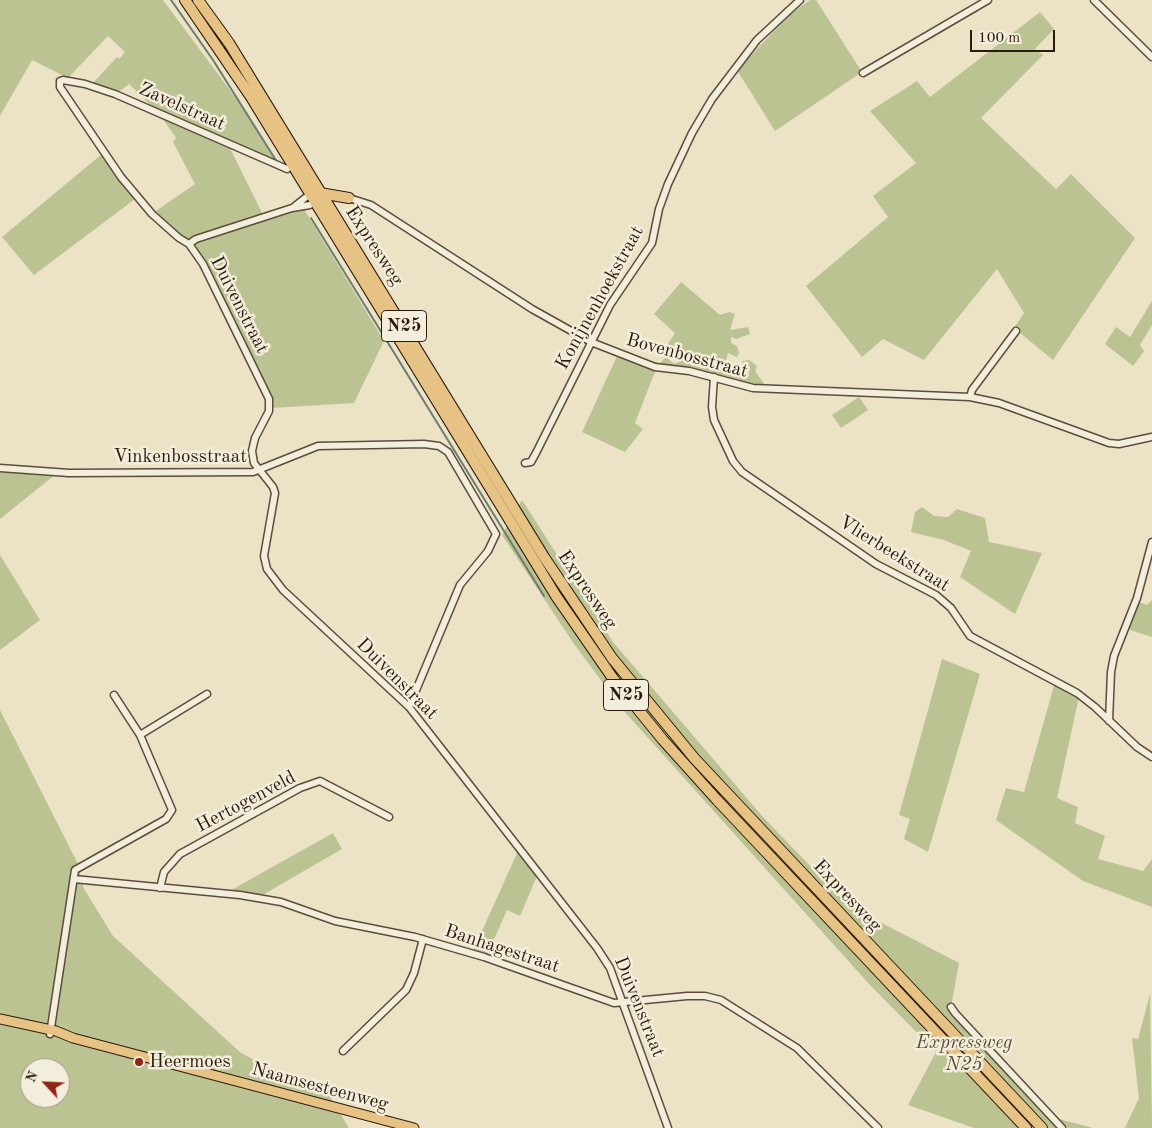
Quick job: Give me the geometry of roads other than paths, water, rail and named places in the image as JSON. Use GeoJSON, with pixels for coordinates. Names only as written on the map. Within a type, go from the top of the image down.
{"type":"FeatureCollection","features":[{"type":"Feature","properties":{"kind":"highway","name":"Expresweg"},"geometry":{"type":"LineString","coordinates":[[186,0],[246,90],[310,200],[530,555],[579,631],[614,680],[663,740],[711,793],[1026,1128]]}},
{"type":"Feature","properties":{"kind":"highway","name":"Expresweg"},"geometry":{"type":"LineString","coordinates":[[198,0],[229,43],[333,215],[411,337],[549,565],[588,624],[649,706],[725,792],[1042,1128]]}},
{"type":"Feature","properties":{"kind":"highway"},"geometry":{"type":"LineString","coordinates":[[320,193],[349,198]]}},
{"type":"Feature","properties":{"kind":"highway"},"geometry":{"type":"LineString","coordinates":[[333,215],[336,205],[349,198]]}},
{"type":"Feature","properties":{"kind":"main road","name":"Naamsesteenweg"},"geometry":{"type":"LineString","coordinates":[[0,1019],[414,1128]]}},
{"type":"Feature","properties":{"kind":"street","name":"Konijnenhoekstraat"},"geometry":{"type":"LineString","coordinates":[[525,463],[531,462],[536,453],[610,305],[652,243],[659,209],[668,184],[692,133],[712,99],[757,40],[800,0]]}},
{"type":"Feature","properties":{"kind":"street"},"geometry":{"type":"LineString","coordinates":[[863,74],[988,0]]}},
{"type":"Feature","properties":{"kind":"street"},"geometry":{"type":"LineString","coordinates":[[1094,0],[1152,57]]}},
{"type":"Feature","properties":{"kind":"street","name":"Duivenstraat"},"geometry":{"type":"LineString","coordinates":[[62,80],[60,86],[121,177],[152,214],[179,238],[189,244],[203,264],[269,399],[269,411],[255,438],[252,450],[254,463],[273,487],[275,493],[264,556],[271,576],[409,707],[598,948],[610,968],[624,1002],[668,1128]]}},
{"type":"Feature","properties":{"kind":"street","name":"Zavelstraat"},"geometry":{"type":"LineString","coordinates":[[62,80],[115,94],[287,169]]}},
{"type":"Feature","properties":{"kind":"street","name":"Bovenbosstraat"},"geometry":{"type":"LineString","coordinates":[[349,198],[371,205],[532,309],[591,342],[655,367],[689,371],[753,388],[970,397],[999,403],[1109,443],[1119,444],[1152,437]]}},
{"type":"Feature","properties":{"kind":"street","name":"Duivenstraat"},"geometry":{"type":"LineString","coordinates":[[189,244],[196,239],[292,208],[310,200]]}},
{"type":"Feature","properties":{"kind":"street"},"geometry":{"type":"LineString","coordinates":[[970,397],[978,382],[1016,331]]}},
{"type":"Feature","properties":{"kind":"street","name":"Vlierbeekstraat"},"geometry":{"type":"LineString","coordinates":[[714,377],[712,407],[714,420],[733,461],[742,472],[876,564],[936,595],[951,608],[970,636],[1071,689],[1095,707],[1137,747],[1152,757]]}},
{"type":"Feature","properties":{"kind":"street","name":"Vinkenbosstraat"},"geometry":{"type":"LineString","coordinates":[[0,468],[69,473],[259,471],[318,446],[424,444],[439,446],[448,452],[494,527],[496,534],[488,551],[460,585],[409,707]]}},
{"type":"Feature","properties":{"kind":"street"},"geometry":{"type":"LineString","coordinates":[[1109,721],[1114,656],[1137,598],[1152,542]]}},
{"type":"Feature","properties":{"kind":"street"},"geometry":{"type":"LineString","coordinates":[[140,735],[207,694]]}},
{"type":"Feature","properties":{"kind":"street"},"geometry":{"type":"LineString","coordinates":[[51,1032],[75,870],[170,815],[172,810],[170,801],[140,735],[114,695]]}},
{"type":"Feature","properties":{"kind":"street","name":"Hertogenveld"},"geometry":{"type":"LineString","coordinates":[[160,888],[164,872],[180,854],[300,788],[320,781],[388,817]]}},
{"type":"Feature","properties":{"kind":"street","name":"Banhagestraat"},"geometry":{"type":"LineString","coordinates":[[74,879],[259,897],[281,902],[335,921],[423,939],[501,962],[614,1003],[687,996],[705,996],[721,1000],[797,1048],[878,1128]]}},
{"type":"Feature","properties":{"kind":"street"},"geometry":{"type":"LineString","coordinates":[[343,1051],[406,990],[414,972],[423,939]]}},
{"type":"Feature","properties":{"kind":"street"},"geometry":{"type":"LineString","coordinates":[[951,1007],[1062,1128]]}},
{"type":"Feature","properties":{"kind":"waterway"},"geometry":{"type":"LineString","coordinates":[[171,0],[213,60],[277,162]]}},
{"type":"Feature","properties":{"kind":"waterway"},"geometry":{"type":"LineString","coordinates":[[311,218],[544,596]]}},
{"type":"Feature","properties":{"kind":"place","name":"Heermoes"},"geometry":{"type":"Point","coordinates":[139,1062]}},
{"type":"Feature","properties":{"kind":"park label","name":"Expressweg N25"},"geometry":{"type":"Point","coordinates":[964,1054]}}]}
